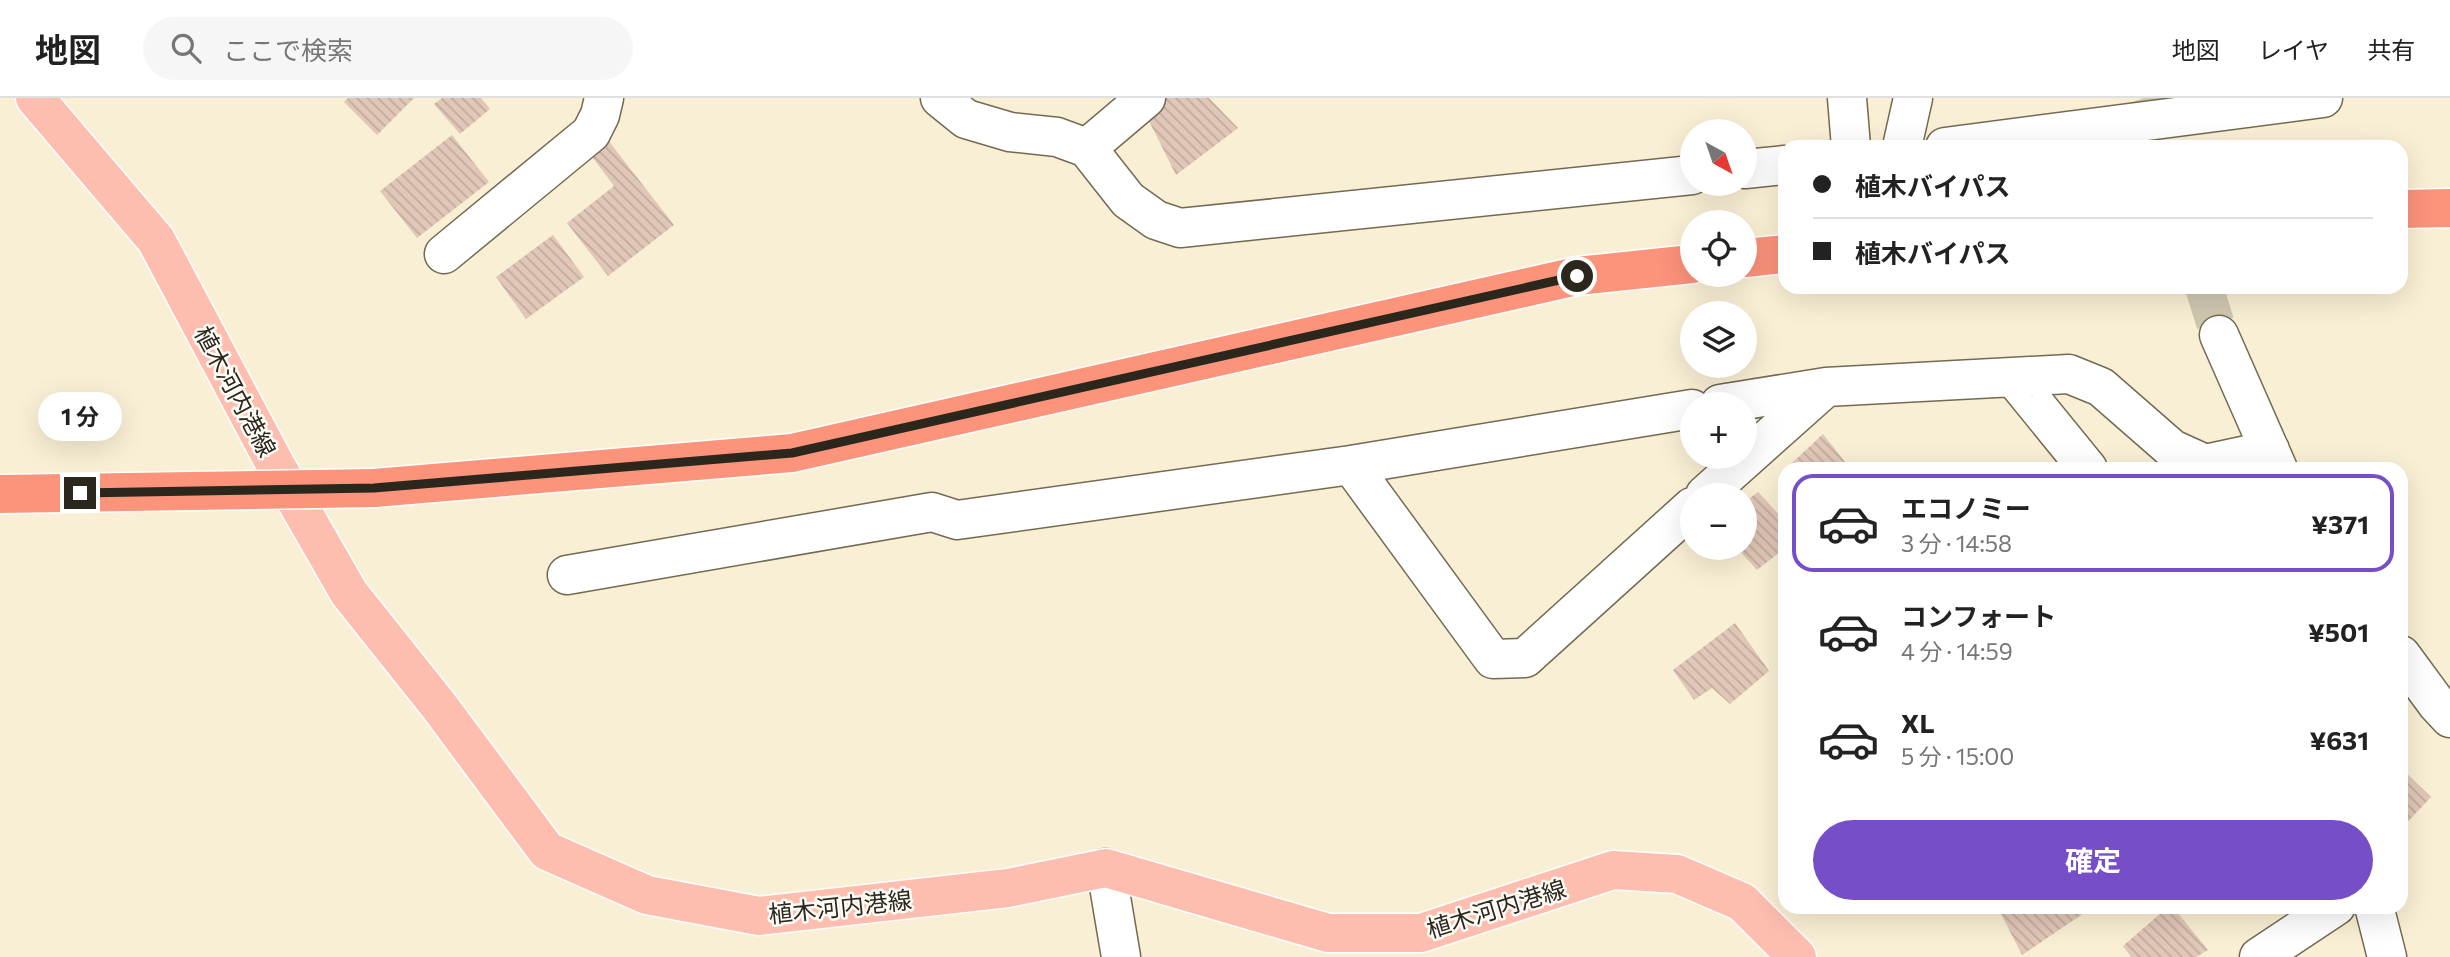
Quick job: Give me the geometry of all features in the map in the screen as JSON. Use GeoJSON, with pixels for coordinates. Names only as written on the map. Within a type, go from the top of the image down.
{"type":"FeatureCollection","features":[{"type":"Feature","properties":{"kind":"highway"},"geometry":{"type":"LineString","coordinates":[[2408,209],[2450,208]]}},
{"type":"Feature","properties":{"kind":"highway"},"geometry":{"type":"LineString","coordinates":[[1757,257],[1778,255]]}},
{"type":"Feature","properties":{"kind":"highway"},"geometry":{"type":"LineString","coordinates":[[0,494],[374,488],[792,453],[1577,276],[1680,265]]}},
{"type":"Feature","properties":{"kind":"main road","name":"植木河内港線"},"geometry":{"type":"LineString","coordinates":[[35,98],[156,240],[275,464],[349,593],[439,706],[547,851],[647,895],[759,916],[1008,888],[1106,868],[1328,933],[1421,933],[1613,870],[1677,874],[1742,902],[1797,957]]}},
{"type":"Feature","properties":{"kind":"street"},"geometry":{"type":"LineString","coordinates":[[444,254],[591,133],[600,115],[604,98]]}},
{"type":"Feature","properties":{"kind":"street"},"geometry":{"type":"LineString","coordinates":[[940,98],[966,119],[1010,132],[1057,137],[1087,148],[1128,200],[1156,220],[1181,228],[1680,176]]}},
{"type":"Feature","properties":{"kind":"street"},"geometry":{"type":"LineString","coordinates":[[1087,148],[1146,98]]}},
{"type":"Feature","properties":{"kind":"street"},"geometry":{"type":"LineString","coordinates":[[1847,98],[1850,140]]}},
{"type":"Feature","properties":{"kind":"street"},"geometry":{"type":"LineString","coordinates":[[1904,140],[1913,98]]}},
{"type":"Feature","properties":{"kind":"street"},"geometry":{"type":"LineString","coordinates":[[1999,140],[2323,98]]}},
{"type":"Feature","properties":{"kind":"street"},"geometry":{"type":"LineString","coordinates":[[1757,168],[1778,166]]}},
{"type":"Feature","properties":{"kind":"street"},"geometry":{"type":"LineString","coordinates":[[2219,335],[2274,459],[2233,462]]}},
{"type":"Feature","properties":{"kind":"street"},"geometry":{"type":"LineString","coordinates":[[1757,398],[1826,387],[2069,374],[2101,387],[2172,449],[2201,462]]}},
{"type":"Feature","properties":{"kind":"street"},"geometry":{"type":"LineString","coordinates":[[2014,378],[2082,462]]}},
{"type":"Feature","properties":{"kind":"street"},"geometry":{"type":"LineString","coordinates":[[1719,483],[1826,387]]}},
{"type":"Feature","properties":{"kind":"street"},"geometry":{"type":"LineString","coordinates":[[567,575],[932,512],[957,520],[1351,466],[1680,411]]}},
{"type":"Feature","properties":{"kind":"street"},"geometry":{"type":"LineString","coordinates":[[1351,466],[1493,659],[1525,658],[1680,518]]}},
{"type":"Feature","properties":{"kind":"street"},"geometry":{"type":"LineString","coordinates":[[2408,665],[2450,718]]}},
{"type":"Feature","properties":{"kind":"street"},"geometry":{"type":"LineString","coordinates":[[1106,868],[1121,957]]}},
{"type":"Feature","properties":{"kind":"street"},"geometry":{"type":"LineString","coordinates":[[2259,957],[2324,914]]}},
{"type":"Feature","properties":{"kind":"street"},"geometry":{"type":"LineString","coordinates":[[2376,914],[2387,957]]}},
{"type":"Feature","properties":{"kind":"building"},"geometry":{"type":"Polygon","coordinates":[[[348,98],[414,98],[377,135],[344,102],[348,98]]]}},
{"type":"Feature","properties":{"kind":"building"},"geometry":{"type":"Polygon","coordinates":[[[442,98],[481,98],[490,109],[460,134],[434,104],[442,98]]]}},
{"type":"Feature","properties":{"kind":"building"},"geometry":{"type":"Polygon","coordinates":[[[1167,98],[1209,98],[1238,128],[1176,175],[1146,115],[1167,98]]]}},
{"type":"Feature","properties":{"kind":"building"},"geometry":{"type":"Polygon","coordinates":[[[452,135],[489,182],[417,238],[380,191],[452,135]]]}},
{"type":"Feature","properties":{"kind":"building"},"geometry":{"type":"Polygon","coordinates":[[[604,135],[674,225],[608,276],[567,223],[614,186],[586,149],[604,135]]]}},
{"type":"Feature","properties":{"kind":"building"},"geometry":{"type":"Polygon","coordinates":[[[553,235],[584,277],[526,319],[496,277],[553,235]]]}},
{"type":"Feature","properties":{"kind":"building"},"geometry":{"type":"Polygon","coordinates":[[[1823,434],[1845,462],[1793,462],[1823,434]]]}},
{"type":"Feature","properties":{"kind":"building"},"geometry":{"type":"Polygon","coordinates":[[[1758,492],[1778,513],[1778,554],[1757,570],[1748,560],[1757,560],[1758,492]]]}},
{"type":"Feature","properties":{"kind":"building"},"geometry":{"type":"Polygon","coordinates":[[[1735,623],[1769,671],[1730,704],[1712,688],[1694,700],[1673,670],[1735,623]]]}},
{"type":"Feature","properties":{"kind":"building"},"geometry":{"type":"Polygon","coordinates":[[[2408,775],[2431,797],[2408,822],[2408,775]]]}},
{"type":"Feature","properties":{"kind":"building"},"geometry":{"type":"Polygon","coordinates":[[[2001,914],[2083,914],[2022,955],[2001,914]]]}},
{"type":"Feature","properties":{"kind":"building"},"geometry":{"type":"Polygon","coordinates":[[[2160,914],[2179,914],[2208,950],[2196,957],[2131,957],[2123,946],[2160,914]]]}},
{"type":"Feature","properties":{"kind":"tunnel"},"geometry":{"type":"LineString","coordinates":[[2144,98],[2158,140]]}},
{"type":"Feature","properties":{"kind":"tunnel"},"geometry":{"type":"LineString","coordinates":[[2206,294],[2219,335]]}},
{"type":"Feature","properties":{"kind":"route"},"geometry":{"type":"LineString","coordinates":[[80,493],[374,488],[792,453],[1577,276]]}}]}
